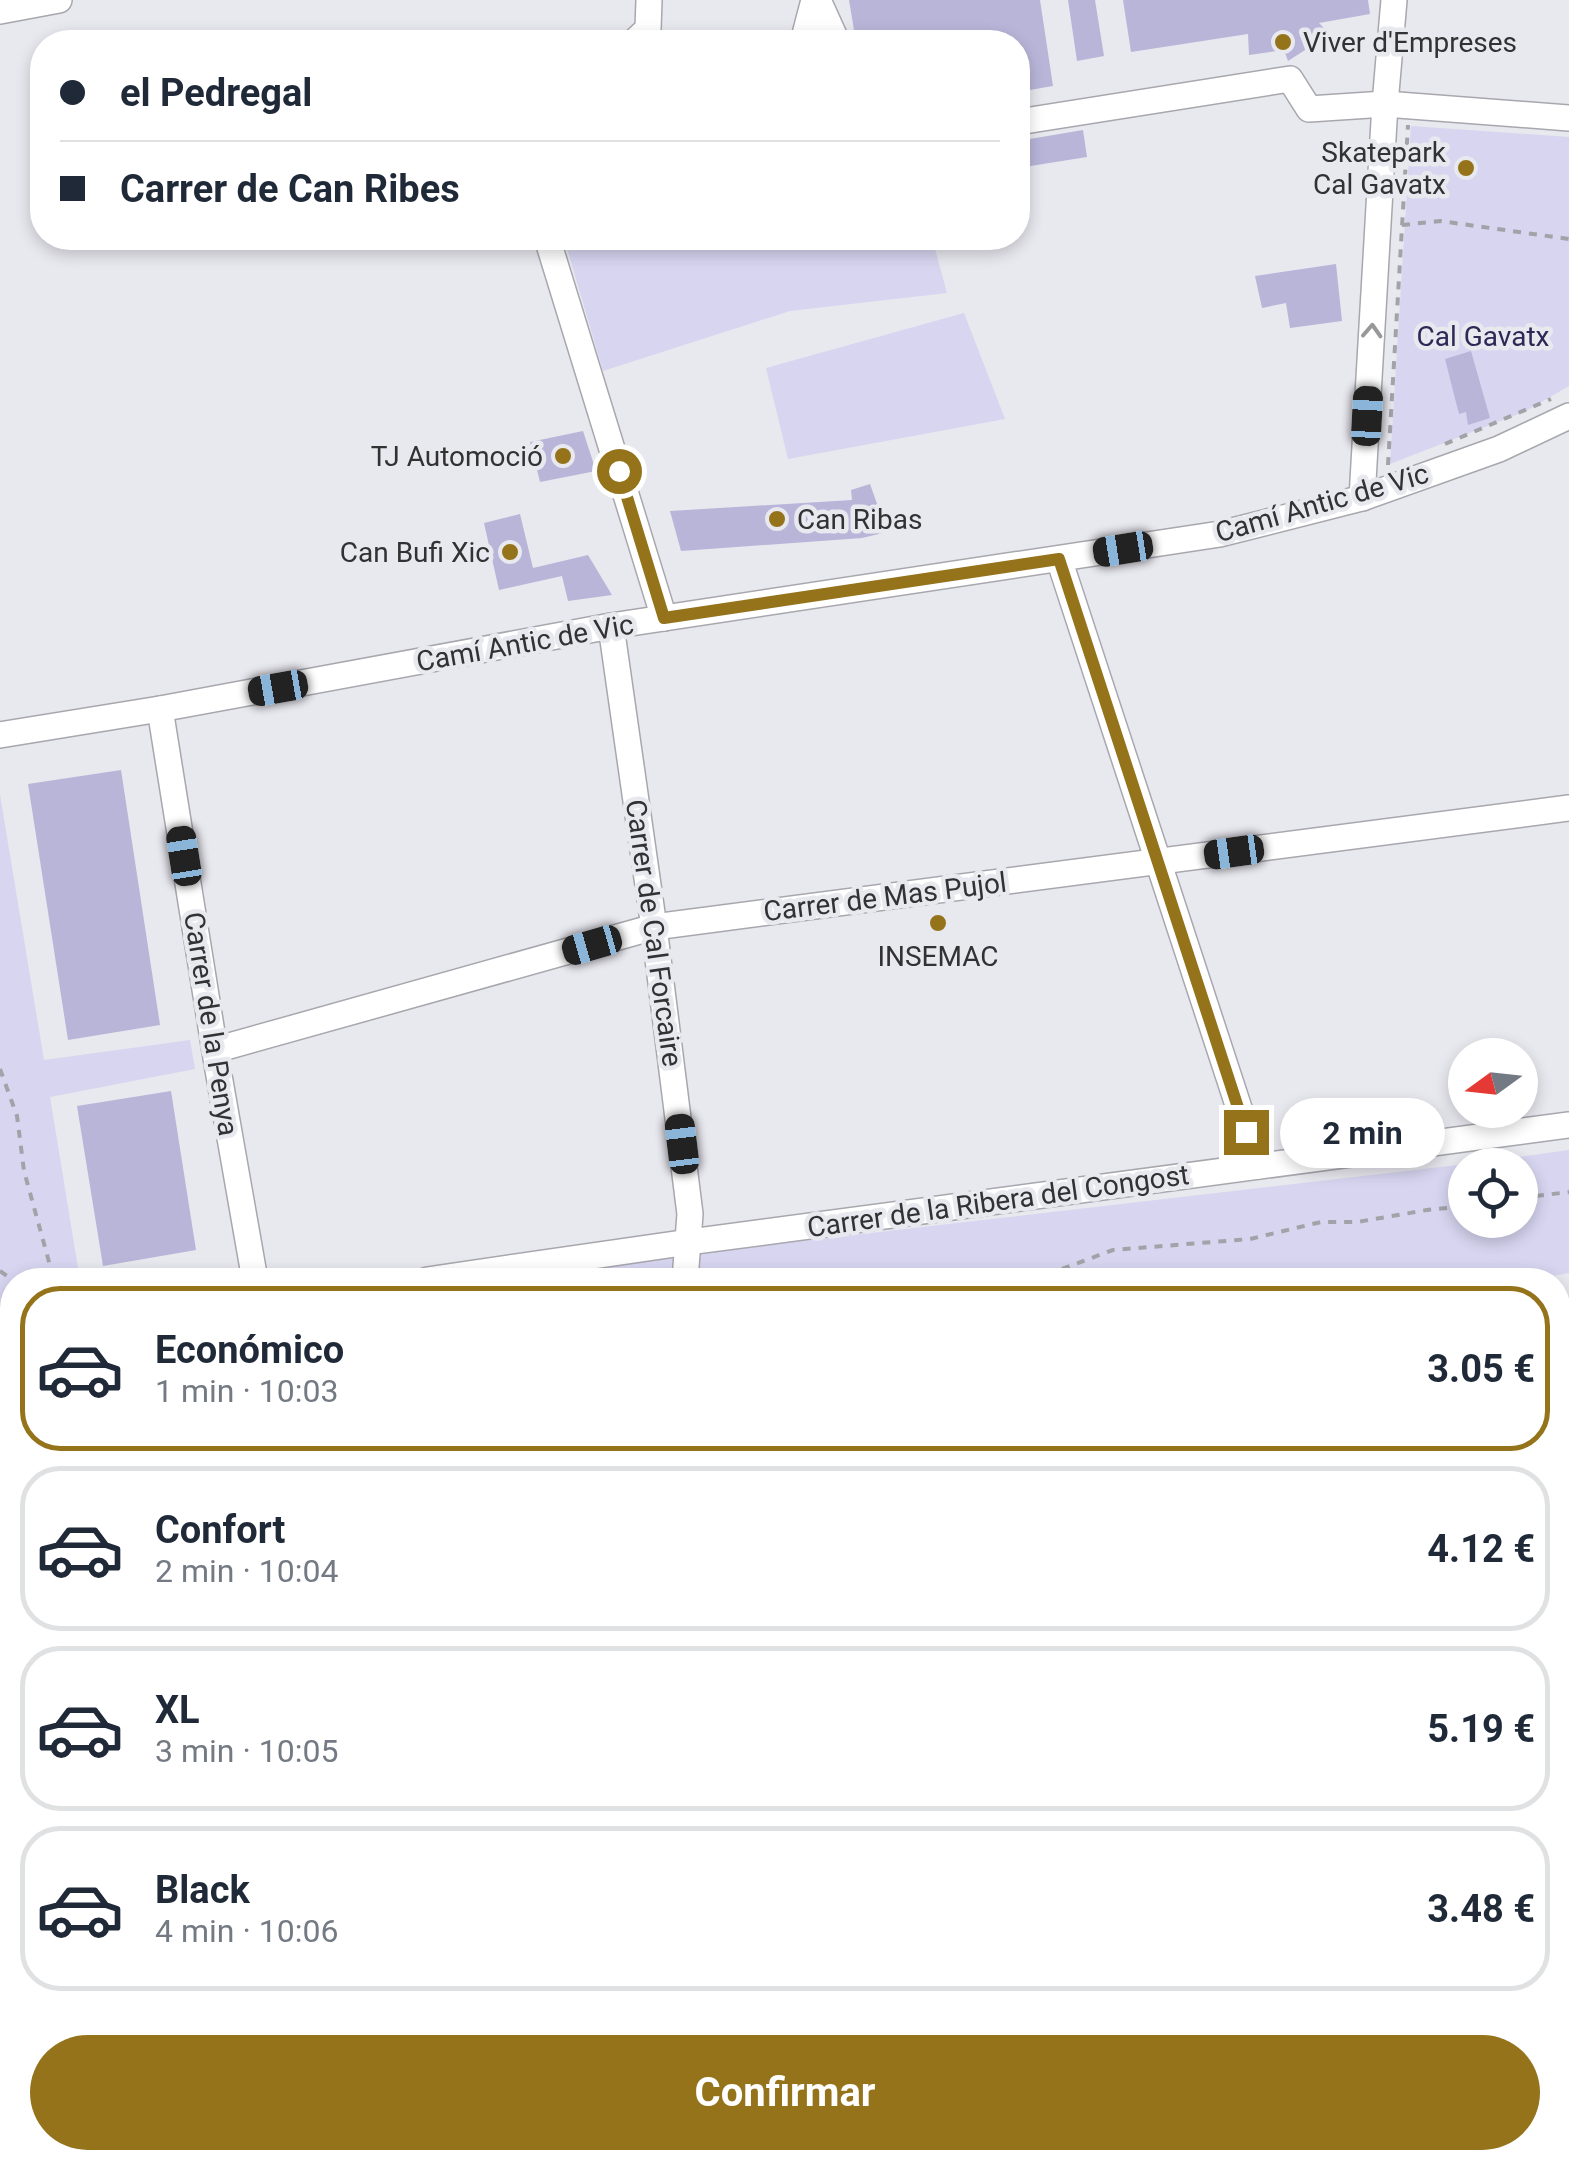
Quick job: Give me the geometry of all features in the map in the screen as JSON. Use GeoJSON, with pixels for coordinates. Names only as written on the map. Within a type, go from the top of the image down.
{"type":"FeatureCollection","features":[{"type":"Feature","properties":{"kind":"street"},"geometry":{"type":"LineString","coordinates":[[0,11],[59,0]]}},
{"type":"Feature","properties":{"kind":"street"},"geometry":{"type":"LineString","coordinates":[[648,30],[650,0]]}},
{"type":"Feature","properties":{"kind":"street"},"geometry":{"type":"LineString","coordinates":[[807,30],[816,0]]}},
{"type":"Feature","properties":{"kind":"street"},"geometry":{"type":"LineString","coordinates":[[816,0],[832,30]]}},
{"type":"Feature","properties":{"kind":"street"},"geometry":{"type":"LineString","coordinates":[[1362,498],[1384,104],[1394,0]]}},
{"type":"Feature","properties":{"kind":"street"},"geometry":{"type":"LineString","coordinates":[[1030,120],[1290,79],[1309,109],[1384,104],[1569,118]]}},
{"type":"Feature","properties":{"kind":"street"},"geometry":{"type":"LineString","coordinates":[[551,250],[664,618]]}},
{"type":"Feature","properties":{"kind":"street","name":"Camí Antic de Vic"},"geometry":{"type":"LineString","coordinates":[[0,734],[160,709],[611,626],[1220,534],[1362,498],[1499,448],[1564,406]]}},
{"type":"Feature","properties":{"kind":"street"},"geometry":{"type":"LineString","coordinates":[[1059,559],[1258,1166]]}},
{"type":"Feature","properties":{"kind":"street","name":"Carrer de Cal Forcaire"},"geometry":{"type":"LineString","coordinates":[[611,626],[690,1214],[687,1261]]}},
{"type":"Feature","properties":{"kind":"street","name":"Carrer de la Penya"},"geometry":{"type":"LineString","coordinates":[[160,709],[253,1268]]}},
{"type":"Feature","properties":{"kind":"street","name":"Carrer de Mas Pujol"},"geometry":{"type":"LineString","coordinates":[[215,1050],[654,927],[1569,808]]}},
{"type":"Feature","properties":{"kind":"street","name":"Carrer de la Ribera del Congost"},"geometry":{"type":"LineString","coordinates":[[591,1268],[687,1261],[1258,1166],[1569,1125]]}},
{"type":"Feature","properties":{"kind":"path"},"geometry":{"type":"LineString","coordinates":[[1388,467],[1408,122]]}},
{"type":"Feature","properties":{"kind":"path"},"geometry":{"type":"LineString","coordinates":[[1402,225],[1440,221],[1569,239]]}},
{"type":"Feature","properties":{"kind":"path"},"geometry":{"type":"LineString","coordinates":[[1438,447],[1564,406]]}},
{"type":"Feature","properties":{"kind":"path"},"geometry":{"type":"LineString","coordinates":[[0,1069],[17,1116],[24,1170],[51,1268]]}},
{"type":"Feature","properties":{"kind":"path"},"geometry":{"type":"LineString","coordinates":[[1538,1196],[1569,1192]]}},
{"type":"Feature","properties":{"kind":"path"},"geometry":{"type":"LineString","coordinates":[[1065,1268],[1114,1250],[1250,1238],[1321,1222],[1357,1222],[1448,1209]]}},
{"type":"Feature","properties":{"kind":"green space","name":"Cal Gavatx"},"geometry":{"type":"Polygon","coordinates":[[[1411,126],[1569,137],[1569,386],[1526,411],[1390,464],[1411,126]]]}},
{"type":"Feature","properties":{"kind":"green space"},"geometry":{"type":"Polygon","coordinates":[[[568,250],[935,250],[947,293],[790,311],[603,371],[568,250]]]}},
{"type":"Feature","properties":{"kind":"green space"},"geometry":{"type":"Polygon","coordinates":[[[964,313],[1005,419],[788,459],[766,368],[964,313]]]}},
{"type":"Feature","properties":{"kind":"green space"},"geometry":{"type":"Polygon","coordinates":[[[0,795],[44,1060],[190,1040],[195,1069],[50,1097],[78,1268],[0,1268],[0,795]]]}},
{"type":"Feature","properties":{"kind":"green space"},"geometry":{"type":"Polygon","coordinates":[[[1569,1150],[1569,1268],[592,1268],[1448,1166],[1448,1238],[1538,1238],[1538,1154],[1569,1150]]]}},
{"type":"Feature","properties":{"kind":"building"},"geometry":{"type":"Polygon","coordinates":[[[849,0],[1040,0],[1053,86],[1030,90],[1030,30],[854,30],[849,0]]]}},
{"type":"Feature","properties":{"kind":"building"},"geometry":{"type":"Polygon","coordinates":[[[1068,0],[1095,0],[1104,56],[1077,61],[1068,0]]]}},
{"type":"Feature","properties":{"kind":"building"},"geometry":{"type":"Polygon","coordinates":[[[1123,0],[1368,0],[1370,14],[1319,23],[1330,34],[1288,61],[1284,50],[1249,55],[1248,34],[1131,52],[1123,0]]]}},
{"type":"Feature","properties":{"kind":"building"},"geometry":{"type":"Polygon","coordinates":[[[1083,130],[1087,157],[1030,166],[1030,139],[1083,130]]]}},
{"type":"Feature","properties":{"kind":"building"},"geometry":{"type":"Polygon","coordinates":[[[1336,264],[1342,321],[1290,328],[1286,303],[1262,308],[1255,276],[1336,264]]]}},
{"type":"Feature","properties":{"kind":"building"},"geometry":{"type":"Polygon","coordinates":[[[1471,351],[1490,418],[1468,425],[1466,412],[1459,414],[1445,359],[1471,351]]]}},
{"type":"Feature","properties":{"kind":"building","name":"TJ Automoció"},"geometry":{"type":"Polygon","coordinates":[[[583,431],[596,471],[540,482],[530,442],[583,431]]]}},
{"type":"Feature","properties":{"kind":"building","name":"Can Ribas"},"geometry":{"type":"Polygon","coordinates":[[[870,484],[887,532],[862,538],[681,551],[670,511],[852,500],[851,490],[870,484]]]}},
{"type":"Feature","properties":{"kind":"building"},"geometry":{"type":"Polygon","coordinates":[[[520,514],[533,568],[588,555],[612,595],[568,601],[562,576],[499,590],[484,523],[520,514]]]}},
{"type":"Feature","properties":{"kind":"building"},"geometry":{"type":"Polygon","coordinates":[[[121,770],[160,1025],[68,1040],[28,784],[121,770]]]}},
{"type":"Feature","properties":{"kind":"building"},"geometry":{"type":"Polygon","coordinates":[[[171,1091],[196,1250],[103,1266],[77,1106],[171,1091]]]}},
{"type":"Feature","properties":{"kind":"place","name":"Viver d'Empreses"},"geometry":{"type":"Point","coordinates":[1283,42]}},
{"type":"Feature","properties":{"kind":"place","name":"Skatepark Cal Gavatx"},"geometry":{"type":"Point","coordinates":[1466,168]}},
{"type":"Feature","properties":{"kind":"place","name":"TJ Automoció"},"geometry":{"type":"Point","coordinates":[563,456]}},
{"type":"Feature","properties":{"kind":"place","name":"Can Ribas"},"geometry":{"type":"Point","coordinates":[777,519]}},
{"type":"Feature","properties":{"kind":"place","name":"Can Bufi Xic"},"geometry":{"type":"Point","coordinates":[510,552]}},
{"type":"Feature","properties":{"kind":"place","name":"INSEMAC"},"geometry":{"type":"Point","coordinates":[938,923]}},
{"type":"Feature","properties":{"kind":"route"},"geometry":{"type":"LineString","coordinates":[[619,471],[664,618],[1059,559],[1246,1132]]}}]}
